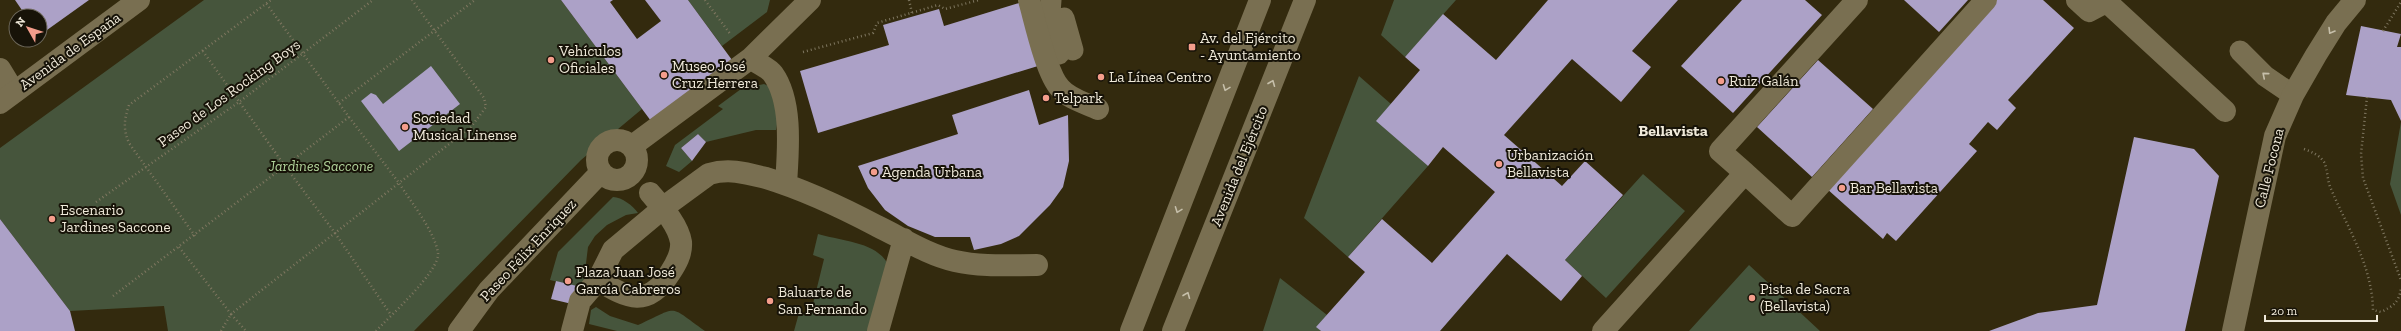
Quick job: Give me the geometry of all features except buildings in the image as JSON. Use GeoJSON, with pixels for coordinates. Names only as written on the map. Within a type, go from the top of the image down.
{"type":"FeatureCollection","features":[{"type":"Feature","properties":{"kind":"street","name":"Avenida de España"},"geometry":{"type":"LineString","coordinates":[[7,98],[140,0]]}},
{"type":"Feature","properties":{"kind":"street","name":"Paseo Félix Enriquez"},"geometry":{"type":"LineString","coordinates":[[459,331],[489,290],[601,172],[597,161],[598,155],[605,145],[616,141],[622,141],[632,146],[754,61],[810,0]]}},
{"type":"Feature","properties":{"kind":"street"},"geometry":{"type":"LineString","coordinates":[[1029,0],[1048,62],[1059,88],[1072,98],[1098,108]]}},
{"type":"Feature","properties":{"kind":"street"},"geometry":{"type":"LineString","coordinates":[[1131,331],[1260,0]]}},
{"type":"Feature","properties":{"kind":"street","name":"Avenida del Ejército"},"geometry":{"type":"LineString","coordinates":[[1173,331],[1305,0]]}},
{"type":"Feature","properties":{"kind":"street"},"geometry":{"type":"LineString","coordinates":[[1857,0],[1720,151],[1792,216],[1986,0]]}},
{"type":"Feature","properties":{"kind":"street"},"geometry":{"type":"LineString","coordinates":[[2077,0],[2089,11],[2104,3],[2110,5],[2225,110]]}},
{"type":"Feature","properties":{"kind":"street","name":"Calle Focona"},"geometry":{"type":"LineString","coordinates":[[2233,331],[2263,186],[2275,136],[2293,95],[2336,23],[2355,0]]}},
{"type":"Feature","properties":{"kind":"street"},"geometry":{"type":"LineString","coordinates":[[754,61],[772,73],[784,102],[788,129],[786,184]]}},
{"type":"Feature","properties":{"kind":"street"},"geometry":{"type":"LineString","coordinates":[[0,69],[7,98]]}},
{"type":"Feature","properties":{"kind":"street"},"geometry":{"type":"LineString","coordinates":[[572,331],[580,301],[598,280],[613,250],[656,200],[717,171],[736,171],[786,184],[837,205],[904,239],[954,261],[986,264],[1037,265]]}},
{"type":"Feature","properties":{"kind":"street"},"geometry":{"type":"LineString","coordinates":[[1603,331],[1745,173]]}},
{"type":"Feature","properties":{"kind":"street"},"geometry":{"type":"LineString","coordinates":[[598,280],[629,297],[642,298],[654,293],[663,284],[676,264],[680,254],[680,242],[677,232],[656,200]]}},
{"type":"Feature","properties":{"kind":"street"},"geometry":{"type":"LineString","coordinates":[[878,331],[904,239]]}},
{"type":"Feature","properties":{"kind":"lane"},"geometry":{"type":"LineString","coordinates":[[1051,0],[1050,13],[1066,52],[1063,0]]}},
{"type":"Feature","properties":{"kind":"lane"},"geometry":{"type":"LineString","coordinates":[[2240,51],[2265,76],[2293,95]]}},
{"type":"Feature","properties":{"kind":"path"},"geometry":{"type":"LineString","coordinates":[[195,236],[129,143],[124,129],[128,105],[271,0]]}},
{"type":"Feature","properties":{"kind":"path","name":"Paseo de Los Rocking Boys"},"geometry":{"type":"LineString","coordinates":[[96,202],[238,102],[373,0]]}},
{"type":"Feature","properties":{"kind":"path"},"geometry":{"type":"LineString","coordinates":[[221,331],[232,314],[471,127],[486,107],[484,98],[412,0]]}},
{"type":"Feature","properties":{"kind":"path"},"geometry":{"type":"LineString","coordinates":[[339,103],[475,0]]}},
{"type":"Feature","properties":{"kind":"path"},"geometry":{"type":"LineString","coordinates":[[705,0],[733,38],[754,61],[873,33],[877,23],[938,5],[945,9],[979,0]]}},
{"type":"Feature","properties":{"kind":"path"},"geometry":{"type":"LineString","coordinates":[[908,0],[912,13]]}},
{"type":"Feature","properties":{"kind":"path"},"geometry":{"type":"LineString","coordinates":[[2383,31],[2401,2]]}},
{"type":"Feature","properties":{"kind":"path"},"geometry":{"type":"LineString","coordinates":[[266,3],[399,183],[435,241],[438,254],[434,268],[376,331]]}},
{"type":"Feature","properties":{"kind":"path"},"geometry":{"type":"LineString","coordinates":[[202,50],[238,102],[336,233],[391,315]]}},
{"type":"Feature","properties":{"kind":"path"},"geometry":{"type":"LineString","coordinates":[[2367,98],[2361,154],[2363,178],[2401,280]]}},
{"type":"Feature","properties":{"kind":"path"},"geometry":{"type":"LineString","coordinates":[[113,296],[195,236],[349,117]]}},
{"type":"Feature","properties":{"kind":"path"},"geometry":{"type":"LineString","coordinates":[[2275,136],[2317,154],[2324,163],[2330,188],[2344,214],[2371,281],[2373,310],[2381,312],[2394,306],[2400,297],[2401,288]]}},
{"type":"Feature","properties":{"kind":"path"},"geometry":{"type":"LineString","coordinates":[[179,247],[246,331]]}},
{"type":"Feature","properties":{"kind":"green space","name":"Jardines Saccone"},"geometry":{"type":"Polygon","coordinates":[[[204,0],[561,0],[642,109],[581,160],[414,331],[168,331],[164,306],[70,311],[0,219],[0,148],[204,0]]]}},
{"type":"Feature","properties":{"kind":"green space"},"geometry":{"type":"Polygon","coordinates":[[[688,0],[770,0],[767,12],[722,46],[688,0]]]}},
{"type":"Feature","properties":{"kind":"green space"},"geometry":{"type":"Polygon","coordinates":[[[1394,0],[1456,0],[1405,57],[1381,35],[1394,0]]]}},
{"type":"Feature","properties":{"kind":"green space"},"geometry":{"type":"Polygon","coordinates":[[[1359,76],[1391,104],[1377,121],[1428,166],[1348,257],[1304,218],[1359,76]]]}},
{"type":"Feature","properties":{"kind":"green space"},"geometry":{"type":"Polygon","coordinates":[[[764,84],[773,88],[779,113],[776,130],[756,130],[706,142],[698,134],[681,148],[692,161],[679,172],[666,166],[675,145],[723,109],[718,106],[741,89],[764,84]]]}},
{"type":"Feature","properties":{"kind":"green space"},"geometry":{"type":"Polygon","coordinates":[[[2401,122],[2401,215],[2390,184],[2401,122]]]}},
{"type":"Feature","properties":{"kind":"green space"},"geometry":{"type":"Polygon","coordinates":[[[1643,174],[1685,211],[1606,298],[1565,260],[1643,174]]]}},
{"type":"Feature","properties":{"kind":"green space"},"geometry":{"type":"Polygon","coordinates":[[[613,197],[627,202],[638,213],[626,215],[607,225],[595,236],[588,247],[583,288],[550,280],[558,252],[613,197]]]}},
{"type":"Feature","properties":{"kind":"green space"},"geometry":{"type":"Polygon","coordinates":[[[818,234],[869,247],[884,259],[889,267],[876,331],[794,331],[799,313],[810,316],[824,259],[813,255],[818,234]]]}},
{"type":"Feature","properties":{"kind":"green space","name":"Pista de Sacra (Bellavista)"},"geometry":{"type":"Polygon","coordinates":[[[1749,265],[1820,331],[1689,331],[1749,265]]]}},
{"type":"Feature","properties":{"kind":"green space"},"geometry":{"type":"Polygon","coordinates":[[[1280,278],[1327,315],[1317,327],[1321,331],[1263,331],[1280,278]]]}},
{"type":"Feature","properties":{"kind":"green space"},"geometry":{"type":"Polygon","coordinates":[[[596,307],[610,316],[638,325],[668,311],[678,312],[705,331],[617,331],[589,324],[591,310],[596,307]]]}},
{"type":"Feature","properties":{"kind":"place","name":"Av. del Ejército - Ayuntamiento"},"geometry":{"type":"Point","coordinates":[1192,47]}},
{"type":"Feature","properties":{"kind":"place","name":"Vehículos Oficiales"},"geometry":{"type":"Point","coordinates":[551,60]}},
{"type":"Feature","properties":{"kind":"place","name":"Museo José Cruz Herrera"},"geometry":{"type":"Point","coordinates":[664,75]}},
{"type":"Feature","properties":{"kind":"place","name":"La Línea Centro"},"geometry":{"type":"Point","coordinates":[1101,77]}},
{"type":"Feature","properties":{"kind":"place","name":"Ruiz Galán"},"geometry":{"type":"Point","coordinates":[1721,81]}},
{"type":"Feature","properties":{"kind":"place","name":"Telpark"},"geometry":{"type":"Point","coordinates":[1046,98]}},
{"type":"Feature","properties":{"kind":"place","name":"Sociedad Musical Linense"},"geometry":{"type":"Point","coordinates":[405,127]}},
{"type":"Feature","properties":{"kind":"place","name":"Urbanización Bellavista"},"geometry":{"type":"Point","coordinates":[1499,164]}},
{"type":"Feature","properties":{"kind":"place","name":"Agenda Urbana"},"geometry":{"type":"Point","coordinates":[874,172]}},
{"type":"Feature","properties":{"kind":"place","name":"Bar Bellavista"},"geometry":{"type":"Point","coordinates":[1842,188]}},
{"type":"Feature","properties":{"kind":"place","name":"Escenario Jardines Saccone"},"geometry":{"type":"Point","coordinates":[52,219]}},
{"type":"Feature","properties":{"kind":"place","name":"Plaza Juan José García Cabreros"},"geometry":{"type":"Point","coordinates":[568,281]}},
{"type":"Feature","properties":{"kind":"place","name":"Pista de Sacra (Bellavista)"},"geometry":{"type":"Point","coordinates":[1752,298]}},
{"type":"Feature","properties":{"kind":"place","name":"Baluarte de San Fernando"},"geometry":{"type":"Point","coordinates":[770,301]}},
{"type":"Feature","properties":{"kind":"district","name":"Bellavista"},"geometry":{"type":"Point","coordinates":[1673,130]}}]}
